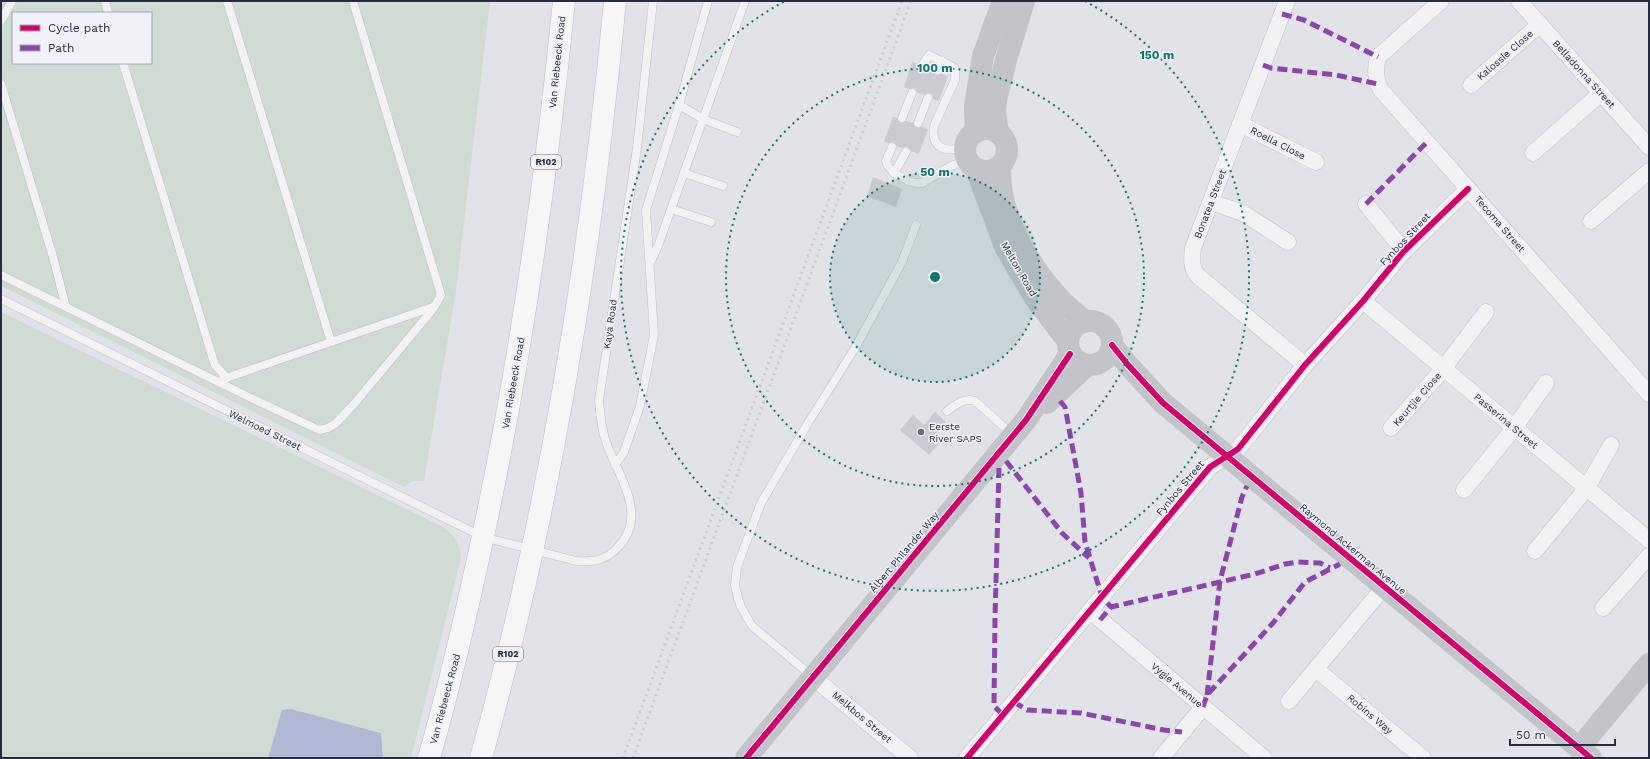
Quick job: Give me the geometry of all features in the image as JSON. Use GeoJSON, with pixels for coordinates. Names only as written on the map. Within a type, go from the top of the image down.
{"type":"FeatureCollection","features":[{"type":"Feature","properties":{"kind":"main road","name":"Van Riebeeck Road"},"geometry":{"type":"LineString","coordinates":[[429,758],[461,642],[497,473],[524,323],[543,191],[564,1]]}},
{"type":"Feature","properties":{"kind":"main road","name":"R102"},"geometry":{"type":"LineString","coordinates":[[481,758],[503,674],[532,550],[560,406],[583,272],[605,108],[615,1]]}},
{"type":"Feature","properties":{"kind":"street","name":"Melton Road"},"geometry":{"type":"LineString","coordinates":[[1003,1],[983,56],[975,106],[971,152],[1006,249],[1035,298],[1080,356]]}},
{"type":"Feature","properties":{"kind":"street"},"geometry":{"type":"LineString","coordinates":[[998,133],[995,113],[996,100],[1006,60],[1024,1]]}},
{"type":"Feature","properties":{"kind":"street","name":"Bonatea Street"},"geometry":{"type":"LineString","coordinates":[[1287,1],[1193,248],[1192,260],[1195,273],[1305,365]]}},
{"type":"Feature","properties":{"kind":"street","name":"Tecoma Street"},"geometry":{"type":"LineString","coordinates":[[1441,1],[1378,57],[1376,63],[1376,76],[1381,90],[1649,394]]}},
{"type":"Feature","properties":{"kind":"street","name":"Belladonna Street"},"geometry":{"type":"LineString","coordinates":[[1519,1],[1649,147]]}},
{"type":"Feature","properties":{"kind":"street","name":"Kalossie Close"},"geometry":{"type":"LineString","coordinates":[[1471,85],[1540,24]]}},
{"type":"Feature","properties":{"kind":"street"},"geometry":{"type":"LineString","coordinates":[[1533,153],[1601,93]]}},
{"type":"Feature","properties":{"kind":"street","name":"Roella Close"},"geometry":{"type":"LineString","coordinates":[[1240,124],[1316,162]]}},
{"type":"Feature","properties":{"kind":"street"},"geometry":{"type":"LineString","coordinates":[[983,130],[991,130],[998,133],[1006,143],[1007,155],[1000,166],[989,172],[971,152],[983,130]]}},
{"type":"Feature","properties":{"kind":"street","name":"Melton Road"},"geometry":{"type":"LineString","coordinates":[[1000,166],[1001,187],[1007,210],[1027,256],[1066,306],[1085,321]]}},
{"type":"Feature","properties":{"kind":"street"},"geometry":{"type":"LineString","coordinates":[[1591,221],[1649,171]]}},
{"type":"Feature","properties":{"kind":"street","name":"Fynbos Street"},"geometry":{"type":"LineString","coordinates":[[967,758],[1210,467],[1240,446],[1305,365],[1363,301],[1404,252],[1468,189]]}},
{"type":"Feature","properties":{"kind":"street"},"geometry":{"type":"LineString","coordinates":[[1211,202],[1243,213],[1288,242]]}},
{"type":"Feature","properties":{"kind":"street"},"geometry":{"type":"LineString","coordinates":[[1366,204],[1404,252]]}},
{"type":"Feature","properties":{"kind":"street","name":"Passerina Street"},"geometry":{"type":"LineString","coordinates":[[1363,301],[1586,489],[1649,540]]}},
{"type":"Feature","properties":{"kind":"street","name":"Keurtjie Close"},"geometry":{"type":"LineString","coordinates":[[1391,428],[1443,369],[1486,312]]}},
{"type":"Feature","properties":{"kind":"street"},"geometry":{"type":"LineString","coordinates":[[1085,321],[1094,321],[1106,328],[1112,338],[1112,345],[1108,357],[1080,356],[1073,328],[1085,321]]}},
{"type":"Feature","properties":{"kind":"street","name":"Raymond Ackerman Avenue"},"geometry":{"type":"LineString","coordinates":[[1112,345],[1163,403],[1585,753]]}},
{"type":"Feature","properties":{"kind":"street","name":"Raymond Ackerman Avenue"},"geometry":{"type":"LineString","coordinates":[[1080,356],[1163,403]]}},
{"type":"Feature","properties":{"kind":"street","name":"Albert Philander Way"},"geometry":{"type":"LineString","coordinates":[[746,758],[1020,428],[1043,407],[1080,356]]}},
{"type":"Feature","properties":{"kind":"street"},"geometry":{"type":"LineString","coordinates":[[1464,490],[1514,428],[1546,383]]}},
{"type":"Feature","properties":{"kind":"street"},"geometry":{"type":"LineString","coordinates":[[1535,550],[1586,489],[1611,445]]}},
{"type":"Feature","properties":{"kind":"street"},"geometry":{"type":"LineString","coordinates":[[1603,608],[1649,556]]}},
{"type":"Feature","properties":{"kind":"street"},"geometry":{"type":"LineString","coordinates":[[1289,701],[1317,670],[1384,587]]}},
{"type":"Feature","properties":{"kind":"street","name":"Vygie Avenue"},"geometry":{"type":"LineString","coordinates":[[1090,611],[1264,758]]}},
{"type":"Feature","properties":{"kind":"street"},"geometry":{"type":"LineString","coordinates":[[1585,753],[1649,664]]}},
{"type":"Feature","properties":{"kind":"street","name":"Robins Way"},"geometry":{"type":"LineString","coordinates":[[1317,670],[1422,758]]}},
{"type":"Feature","properties":{"kind":"street","name":"Melkbos Street"},"geometry":{"type":"LineString","coordinates":[[813,677],[910,758]]}},
{"type":"Feature","properties":{"kind":"street"},"geometry":{"type":"LineString","coordinates":[[1161,758],[1203,707]]}},
{"type":"Feature","properties":{"kind":"lane"},"geometry":{"type":"LineString","coordinates":[[1,21],[12,1]]}},
{"type":"Feature","properties":{"kind":"lane"},"geometry":{"type":"LineString","coordinates":[[105,1],[108,12]]}},
{"type":"Feature","properties":{"kind":"lane"},"geometry":{"type":"LineString","coordinates":[[227,1],[331,342]]}},
{"type":"Feature","properties":{"kind":"lane"},"geometry":{"type":"LineString","coordinates":[[1,275],[217,382],[320,430],[335,424],[354,404],[434,307],[441,295],[353,1]]}},
{"type":"Feature","properties":{"kind":"lane","name":"Kaya Road"},"geometry":{"type":"LineString","coordinates":[[532,550],[576,561],[592,562],[605,558],[616,550],[624,541],[631,527],[632,510],[605,442],[599,400],[637,148],[652,1]]}},
{"type":"Feature","properties":{"kind":"lane"},"geometry":{"type":"LineString","coordinates":[[615,465],[624,452],[640,406],[654,335],[646,210],[679,105],[708,1]]}},
{"type":"Feature","properties":{"kind":"lane"},"geometry":{"type":"LineString","coordinates":[[650,264],[658,246],[745,1]]}},
{"type":"Feature","properties":{"kind":"lane"},"geometry":{"type":"LineString","coordinates":[[923,64],[929,55],[954,68],[956,75],[934,126],[934,139],[942,148],[947,150],[971,152]]}},
{"type":"Feature","properties":{"kind":"lane"},"geometry":{"type":"LineString","coordinates":[[938,70],[942,61]]}},
{"type":"Feature","properties":{"kind":"lane"},"geometry":{"type":"LineString","coordinates":[[123,64],[213,359],[215,365],[227,378]]}},
{"type":"Feature","properties":{"kind":"lane"},"geometry":{"type":"LineString","coordinates":[[1,84],[53,257],[66,307]]}},
{"type":"Feature","properties":{"kind":"lane"},"geometry":{"type":"LineString","coordinates":[[902,118],[912,93]]}},
{"type":"Feature","properties":{"kind":"lane"},"geometry":{"type":"LineString","coordinates":[[918,123],[928,98]]}},
{"type":"Feature","properties":{"kind":"lane"},"geometry":{"type":"LineString","coordinates":[[679,105],[703,119],[737,132]]}},
{"type":"Feature","properties":{"kind":"lane"},"geometry":{"type":"LineString","coordinates":[[892,146],[886,161],[888,166],[909,182],[922,183],[971,152]]}},
{"type":"Feature","properties":{"kind":"lane"},"geometry":{"type":"LineString","coordinates":[[894,172],[906,152]]}},
{"type":"Feature","properties":{"kind":"lane"},"geometry":{"type":"LineString","coordinates":[[684,173],[723,186]]}},
{"type":"Feature","properties":{"kind":"lane"},"geometry":{"type":"LineString","coordinates":[[671,209],[711,222]]}},
{"type":"Feature","properties":{"kind":"lane"},"geometry":{"type":"LineString","coordinates":[[813,677],[752,626],[741,607],[738,598],[735,585],[737,566],[761,503],[808,423],[855,348],[902,262],[916,224]]}},
{"type":"Feature","properties":{"kind":"lane","name":"Welmoed Street"},"geometry":{"type":"LineString","coordinates":[[1,299],[483,537],[532,550]]}},
{"type":"Feature","properties":{"kind":"lane"},"geometry":{"type":"LineString","coordinates":[[217,382],[434,307]]}},
{"type":"Feature","properties":{"kind":"lane"},"geometry":{"type":"LineString","coordinates":[[947,411],[963,400],[968,399],[975,401],[1020,428]]}},
{"type":"Feature","properties":{"kind":"shaded area"},"geometry":{"type":"Polygon","coordinates":[[[1,1],[490,1],[456,291],[424,481],[413,481],[404,487],[1,286],[1,1]]]}},
{"type":"Feature","properties":{"kind":"shaded area"},"geometry":{"type":"Polygon","coordinates":[[[1,312],[443,527],[453,536],[458,544],[461,558],[411,758],[383,758],[381,732],[282,710],[268,758],[1,758],[1,312]]]}},
{"type":"Feature","properties":{"kind":"water"},"geometry":{"type":"Polygon","coordinates":[[[291,709],[381,733],[383,758],[268,758],[282,710],[291,709]]]}},
{"type":"Feature","properties":{"kind":"building"},"geometry":{"type":"Polygon","coordinates":[[[912,62],[918,64],[920,69],[927,68],[933,70],[936,75],[942,74],[948,76],[939,101],[933,99],[933,95],[930,93],[924,95],[917,92],[914,88],[908,89],[904,87],[912,62]]]}},
{"type":"Feature","properties":{"kind":"building"},"geometry":{"type":"Polygon","coordinates":[[[893,117],[897,118],[900,123],[906,121],[913,123],[916,128],[922,127],[928,129],[919,154],[911,151],[908,147],[902,148],[897,146],[894,142],[888,143],[884,141],[893,117]]]}},
{"type":"Feature","properties":{"kind":"building"},"geometry":{"type":"Polygon","coordinates":[[[873,177],[902,189],[896,207],[867,196],[873,177]]]}},
{"type":"Feature","properties":{"kind":"building","name":"Eerste River SAPS"},"geometry":{"type":"Polygon","coordinates":[[[935,412],[946,422],[936,434],[942,440],[929,455],[900,430],[913,415],[924,425],[935,412]]]}},
{"type":"Feature","properties":{"kind":"railway"},"geometry":{"type":"LineString","coordinates":[[623,758],[902,1]]}},
{"type":"Feature","properties":{"kind":"railway"},"geometry":{"type":"LineString","coordinates":[[633,758],[911,1]]}},
{"type":"Feature","properties":{"kind":"marked path"},"geometry":{"type":"LineString","coordinates":[[1282,14],[1304,20],[1378,57]]}},
{"type":"Feature","properties":{"kind":"marked path"},"geometry":{"type":"LineString","coordinates":[[1263,65],[1271,68],[1336,75],[1378,84]]}},
{"type":"Feature","properties":{"kind":"marked path"},"geometry":{"type":"LineString","coordinates":[[1366,204],[1427,142]]}},
{"type":"Feature","properties":{"kind":"marked path"},"geometry":{"type":"LineString","coordinates":[[1060,401],[1065,407],[1081,493],[1085,542],[1102,597],[1111,607]]}},
{"type":"Feature","properties":{"kind":"marked path"},"geometry":{"type":"LineString","coordinates":[[1006,461],[1062,533],[1089,558]]}},
{"type":"Feature","properties":{"kind":"marked path"},"geometry":{"type":"LineString","coordinates":[[999,468],[994,706],[1003,715]]}},
{"type":"Feature","properties":{"kind":"marked path"},"geometry":{"type":"LineString","coordinates":[[1207,695],[1220,581],[1242,497],[1247,486]]}},
{"type":"Feature","properties":{"kind":"marked path"},"geometry":{"type":"LineString","coordinates":[[1100,620],[1111,607],[1255,574],[1285,564],[1298,562],[1320,563],[1330,568]]}},
{"type":"Feature","properties":{"kind":"marked path"},"geometry":{"type":"LineString","coordinates":[[1203,707],[1207,695],[1273,623],[1305,582],[1340,564]]}},
{"type":"Feature","properties":{"kind":"marked path"},"geometry":{"type":"LineString","coordinates":[[1014,702],[1027,710],[1081,713],[1164,730],[1182,732]]}},
{"type":"Feature","properties":{"kind":"cycle path"},"geometry":{"type":"LineString","coordinates":[[967,758],[1210,467],[1238,449],[1305,365],[1363,301],[1404,251],[1468,189]]}},
{"type":"Feature","properties":{"kind":"cycle path"},"geometry":{"type":"LineString","coordinates":[[1112,345],[1163,403],[1591,758]]}},
{"type":"Feature","properties":{"kind":"cycle path"},"geometry":{"type":"LineString","coordinates":[[746,758],[1026,420],[1070,354]]}},
{"type":"Feature","properties":{"kind":"place","name":"Eerste River SAPS"},"geometry":{"type":"Point","coordinates":[921,432]}}]}
